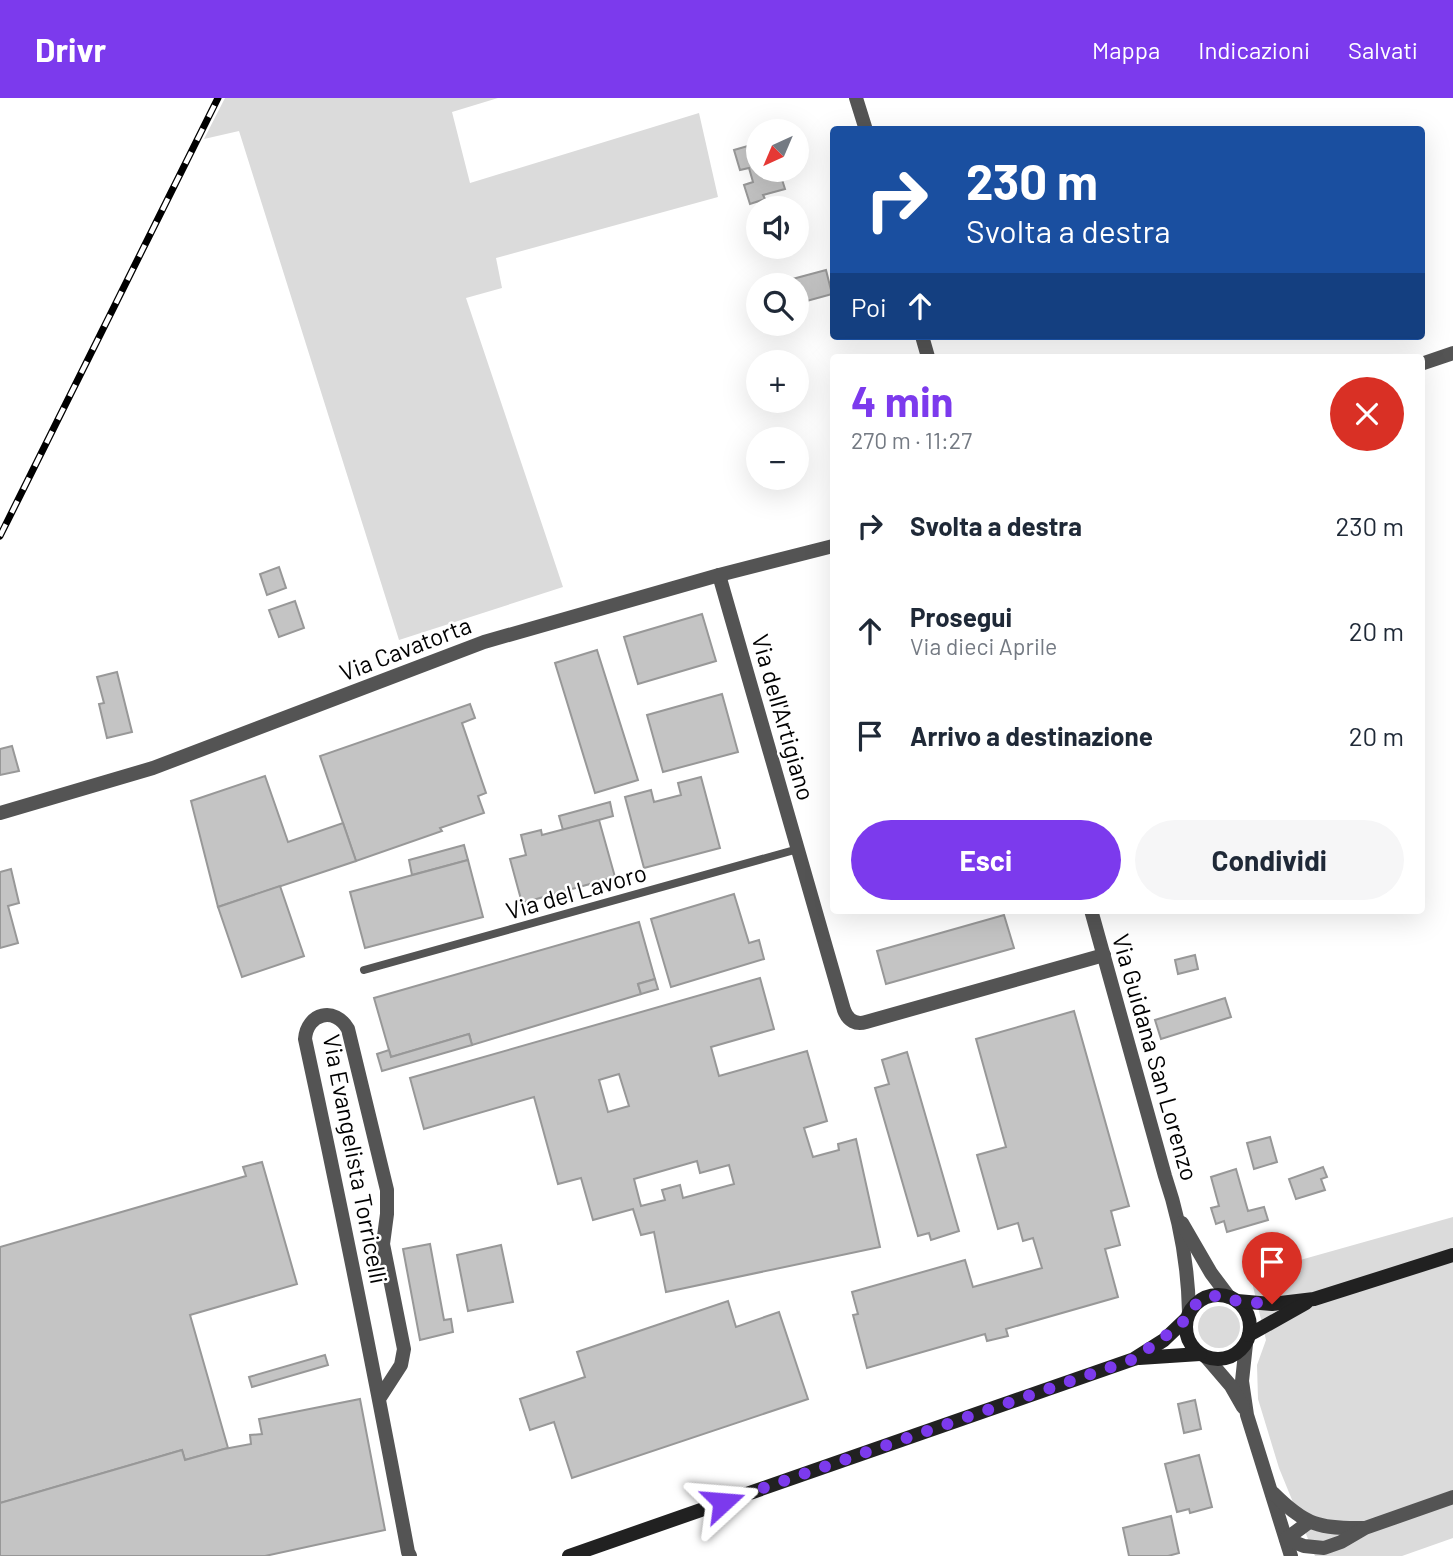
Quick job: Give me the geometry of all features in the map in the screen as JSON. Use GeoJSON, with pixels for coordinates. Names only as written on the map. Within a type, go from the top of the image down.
{"type":"FeatureCollection","features":[{"type":"Feature","properties":{"kind":"main road"},"geometry":{"type":"LineString","coordinates":[[569,1556],[1134,1359],[1164,1340],[1202,1299],[1220,1295],[1272,1304],[1314,1299],[1453,1255]]}},
{"type":"Feature","properties":{"kind":"main road"},"geometry":{"type":"LineString","coordinates":[[1233,1299],[1248,1317],[1248,1340]]}},
{"type":"Feature","properties":{"kind":"main road"},"geometry":{"type":"LineString","coordinates":[[1134,1359],[1203,1356],[1229,1358],[1238,1353],[1248,1340],[1314,1299]]}},
{"type":"Feature","properties":{"kind":"main road"},"geometry":{"type":"LineString","coordinates":[[1188,1316],[1188,1339],[1203,1356]]}},
{"type":"Feature","properties":{"kind":"street"},"geometry":{"type":"LineString","coordinates":[[856,98],[865,126]]}},
{"type":"Feature","properties":{"kind":"street"},"geometry":{"type":"LineString","coordinates":[[1425,363],[1453,353]]}},
{"type":"Feature","properties":{"kind":"street","name":"Via Cavatorta"},"geometry":{"type":"LineString","coordinates":[[0,813],[153,768],[484,642],[719,575],[830,547]]}},
{"type":"Feature","properties":{"kind":"street","name":"Via dell'Artigiano"},"geometry":{"type":"LineString","coordinates":[[719,575],[846,1015],[857,1023],[1104,955]]}},
{"type":"Feature","properties":{"kind":"street","name":"Via Guidana San Lorenzo"},"geometry":{"type":"LineString","coordinates":[[1092,914],[1178,1216]]}},
{"type":"Feature","properties":{"kind":"street","name":"Via Evangelista Torricelli"},"geometry":{"type":"LineString","coordinates":[[379,1399],[401,1365],[404,1349],[383,1244],[387,1190],[348,1029],[339,1018],[326,1014],[308,1025],[305,1039],[352,1254],[379,1399],[410,1556]]}},
{"type":"Feature","properties":{"kind":"street"},"geometry":{"type":"LineString","coordinates":[[1178,1216],[1211,1273],[1233,1299]]}},
{"type":"Feature","properties":{"kind":"street"},"geometry":{"type":"LineString","coordinates":[[1178,1216],[1188,1290],[1188,1316]]}},
{"type":"Feature","properties":{"kind":"street"},"geometry":{"type":"LineString","coordinates":[[1248,1340],[1242,1381],[1247,1415],[1291,1556]]}},
{"type":"Feature","properties":{"kind":"street"},"geometry":{"type":"LineString","coordinates":[[1203,1356],[1231,1386],[1247,1415]]}},
{"type":"Feature","properties":{"kind":"street"},"geometry":{"type":"LineString","coordinates":[[1271,1491],[1287,1508],[1310,1522],[1329,1529],[1365,1528]]}},
{"type":"Feature","properties":{"kind":"street"},"geometry":{"type":"LineString","coordinates":[[1286,1539],[1318,1552],[1365,1528],[1453,1497]]}},
{"type":"Feature","properties":{"kind":"street"},"geometry":{"type":"LineString","coordinates":[[1286,1539],[1310,1522]]}},
{"type":"Feature","properties":{"kind":"lane","name":"Via del Lavoro"},"geometry":{"type":"LineString","coordinates":[[364,970],[798,849]]}},
{"type":"Feature","properties":{"kind":"shaded area"},"geometry":{"type":"Polygon","coordinates":[[[225,98],[498,98],[452,112],[470,183],[699,113],[718,197],[496,258],[502,288],[466,298],[563,587],[399,640],[239,131],[204,139],[225,98]]]}},
{"type":"Feature","properties":{"kind":"shaded area"},"geometry":{"type":"Polygon","coordinates":[[[1453,1217],[1453,1538],[1402,1556],[1315,1556],[1279,1468],[1258,1399],[1257,1365],[1266,1340],[1250,1274],[1453,1217]]]}},
{"type":"Feature","properties":{"kind":"shaded area"},"geometry":{"type":"Polygon","coordinates":[[[1219,1306],[1233,1313],[1240,1327],[1233,1341],[1219,1348],[1205,1341],[1198,1327],[1205,1313],[1219,1306]]]}},
{"type":"Feature","properties":{"kind":"building"},"geometry":{"type":"Polygon","coordinates":[[[746,146],[746,169],[740,170],[734,150],[746,146]]]}},
{"type":"Feature","properties":{"kind":"building"},"geometry":{"type":"Polygon","coordinates":[[[753,182],[783,182],[785,189],[764,196],[747,196],[744,185],[753,182]]]}},
{"type":"Feature","properties":{"kind":"building"},"geometry":{"type":"Polygon","coordinates":[[[826,270],[830,295],[809,300],[809,275],[826,270]]]}},
{"type":"Feature","properties":{"kind":"building"},"geometry":{"type":"Polygon","coordinates":[[[279,567],[286,588],[267,595],[260,574],[279,567]]]}},
{"type":"Feature","properties":{"kind":"building"},"geometry":{"type":"Polygon","coordinates":[[[295,601],[304,628],[279,637],[269,610],[295,601]]]}},
{"type":"Feature","properties":{"kind":"building"},"geometry":{"type":"Polygon","coordinates":[[[702,614],[716,661],[638,684],[624,637],[702,614]]]}},
{"type":"Feature","properties":{"kind":"building"},"geometry":{"type":"Polygon","coordinates":[[[597,650],[638,780],[595,793],[555,663],[597,650]]]}},
{"type":"Feature","properties":{"kind":"building"},"geometry":{"type":"Polygon","coordinates":[[[117,672],[132,732],[107,738],[99,704],[104,703],[97,677],[117,672]]]}},
{"type":"Feature","properties":{"kind":"building"},"geometry":{"type":"Polygon","coordinates":[[[722,694],[738,752],[663,772],[647,715],[722,694]]]}},
{"type":"Feature","properties":{"kind":"building"},"geometry":{"type":"Polygon","coordinates":[[[470,704],[475,718],[462,723],[486,793],[478,796],[484,813],[440,828],[442,831],[356,861],[320,756],[470,704]]]}},
{"type":"Feature","properties":{"kind":"building"},"geometry":{"type":"Polygon","coordinates":[[[12,746],[19,771],[0,775],[0,749],[12,746]]]}},
{"type":"Feature","properties":{"kind":"building"},"geometry":{"type":"Polygon","coordinates":[[[265,776],[288,842],[343,823],[356,861],[218,907],[191,801],[265,776]]]}},
{"type":"Feature","properties":{"kind":"building"},"geometry":{"type":"Polygon","coordinates":[[[701,777],[720,848],[644,868],[625,797],[651,790],[654,802],[681,795],[678,783],[701,777]]]}},
{"type":"Feature","properties":{"kind":"building"},"geometry":{"type":"Polygon","coordinates":[[[610,802],[613,816],[563,830],[559,816],[610,802]]]}},
{"type":"Feature","properties":{"kind":"building"},"geometry":{"type":"Polygon","coordinates":[[[599,820],[615,877],[522,903],[510,859],[526,855],[521,835],[541,830],[542,835],[599,820]]]}},
{"type":"Feature","properties":{"kind":"building"},"geometry":{"type":"Polygon","coordinates":[[[464,845],[468,860],[412,875],[409,860],[464,845]]]}},
{"type":"Feature","properties":{"kind":"building"},"geometry":{"type":"Polygon","coordinates":[[[468,860],[483,917],[365,948],[350,892],[468,860]]]}},
{"type":"Feature","properties":{"kind":"building"},"geometry":{"type":"Polygon","coordinates":[[[11,869],[19,903],[8,906],[18,943],[0,948],[0,872],[11,869]]]}},
{"type":"Feature","properties":{"kind":"building"},"geometry":{"type":"Polygon","coordinates":[[[280,886],[304,956],[242,977],[218,907],[280,886]]]}},
{"type":"Feature","properties":{"kind":"building"},"geometry":{"type":"Polygon","coordinates":[[[734,894],[749,943],[759,940],[764,959],[671,987],[651,919],[734,894]]]}},
{"type":"Feature","properties":{"kind":"building"},"geometry":{"type":"Polygon","coordinates":[[[1004,915],[1014,948],[886,984],[877,951],[1004,915]]]}},
{"type":"Feature","properties":{"kind":"building"},"geometry":{"type":"Polygon","coordinates":[[[639,922],[655,979],[638,984],[641,994],[472,1045],[469,1034],[391,1057],[374,998],[639,922]]]}},
{"type":"Feature","properties":{"kind":"building"},"geometry":{"type":"Polygon","coordinates":[[[1195,955],[1198,969],[1178,974],[1175,960],[1195,955]]]}},
{"type":"Feature","properties":{"kind":"building"},"geometry":{"type":"Polygon","coordinates":[[[760,978],[774,1029],[711,1047],[719,1076],[807,1051],[827,1121],[804,1128],[813,1157],[839,1150],[838,1144],[856,1139],[880,1247],[666,1292],[654,1232],[641,1235],[633,1209],[593,1220],[581,1178],[558,1184],[534,1097],[424,1129],[410,1078],[760,978]],[[619,1074],[599,1080],[608,1112],[629,1106],[619,1074]],[[697,1161],[634,1179],[641,1206],[665,1200],[662,1190],[680,1185],[683,1198],[734,1184],[729,1165],[700,1173],[697,1161]]]}},
{"type":"Feature","properties":{"kind":"building"},"geometry":{"type":"Polygon","coordinates":[[[655,979],[658,989],[641,994],[638,984],[655,979]]]}},
{"type":"Feature","properties":{"kind":"building"},"geometry":{"type":"Polygon","coordinates":[[[1225,998],[1231,1017],[1161,1039],[1155,1020],[1225,998]]]}},
{"type":"Feature","properties":{"kind":"building"},"geometry":{"type":"Polygon","coordinates":[[[1074,1011],[1129,1206],[1111,1211],[1120,1245],[1105,1249],[1118,1297],[1006,1329],[1008,1336],[987,1341],[985,1334],[867,1368],[853,1315],[858,1314],[852,1292],[965,1260],[973,1287],[1042,1268],[1033,1238],[1023,1241],[1018,1223],[998,1229],[977,1155],[1006,1147],[976,1039],[1074,1011]]]}},
{"type":"Feature","properties":{"kind":"building"},"geometry":{"type":"Polygon","coordinates":[[[469,1034],[472,1045],[382,1071],[377,1054],[389,1050],[391,1057],[469,1034]]]}},
{"type":"Feature","properties":{"kind":"building"},"geometry":{"type":"Polygon","coordinates":[[[907,1052],[959,1231],[931,1240],[929,1233],[918,1236],[875,1088],[889,1084],[882,1060],[907,1052]]]}},
{"type":"Feature","properties":{"kind":"building"},"geometry":{"type":"Polygon","coordinates":[[[1270,1137],[1277,1162],[1254,1169],[1247,1143],[1270,1137]]]}},
{"type":"Feature","properties":{"kind":"building"},"geometry":{"type":"Polygon","coordinates":[[[262,1162],[297,1284],[190,1315],[228,1448],[185,1460],[182,1450],[0,1503],[0,1247],[246,1176],[243,1167],[262,1162]]]}},
{"type":"Feature","properties":{"kind":"building"},"geometry":{"type":"Polygon","coordinates":[[[1323,1167],[1327,1177],[1321,1179],[1325,1190],[1296,1199],[1289,1179],[1323,1167]]]}},
{"type":"Feature","properties":{"kind":"building"},"geometry":{"type":"Polygon","coordinates":[[[1236,1169],[1248,1211],[1264,1207],[1268,1220],[1227,1232],[1224,1221],[1216,1224],[1211,1208],[1219,1206],[1211,1177],[1236,1169]]]}},
{"type":"Feature","properties":{"kind":"building"},"geometry":{"type":"Polygon","coordinates":[[[430,1244],[444,1320],[451,1319],[453,1332],[420,1340],[403,1249],[430,1244]]]}},
{"type":"Feature","properties":{"kind":"building"},"geometry":{"type":"Polygon","coordinates":[[[501,1245],[513,1302],[468,1311],[457,1255],[501,1245]]]}},
{"type":"Feature","properties":{"kind":"building"},"geometry":{"type":"Polygon","coordinates":[[[728,1301],[736,1327],[779,1312],[808,1399],[572,1478],[554,1422],[530,1430],[520,1399],[585,1377],[577,1352],[728,1301]]]}},
{"type":"Feature","properties":{"kind":"building"},"geometry":{"type":"Polygon","coordinates":[[[325,1355],[328,1365],[252,1387],[249,1377],[325,1355]]]}},
{"type":"Feature","properties":{"kind":"building"},"geometry":{"type":"Polygon","coordinates":[[[360,1399],[385,1530],[265,1556],[0,1556],[0,1503],[182,1450],[185,1460],[251,1444],[250,1435],[262,1434],[259,1419],[360,1399]]]}},
{"type":"Feature","properties":{"kind":"building"},"geometry":{"type":"Polygon","coordinates":[[[1195,1400],[1201,1429],[1184,1433],[1178,1404],[1195,1400]]]}},
{"type":"Feature","properties":{"kind":"building"},"geometry":{"type":"Polygon","coordinates":[[[1199,1455],[1212,1507],[1190,1513],[1189,1509],[1177,1512],[1165,1464],[1199,1455]]]}},
{"type":"Feature","properties":{"kind":"building"},"geometry":{"type":"Polygon","coordinates":[[[1171,1516],[1179,1553],[1168,1556],[1129,1556],[1123,1528],[1171,1516]]]}},
{"type":"Feature","properties":{"kind":"railway"},"geometry":{"type":"LineString","coordinates":[[0,536],[218,98]]}},
{"type":"Feature","properties":{"kind":"route"},"geometry":{"type":"LineString","coordinates":[[723,1502],[1134,1359],[1164,1340],[1186,1319],[1195,1305],[1210,1296],[1220,1295],[1237,1301],[1272,1304]]}}]}
